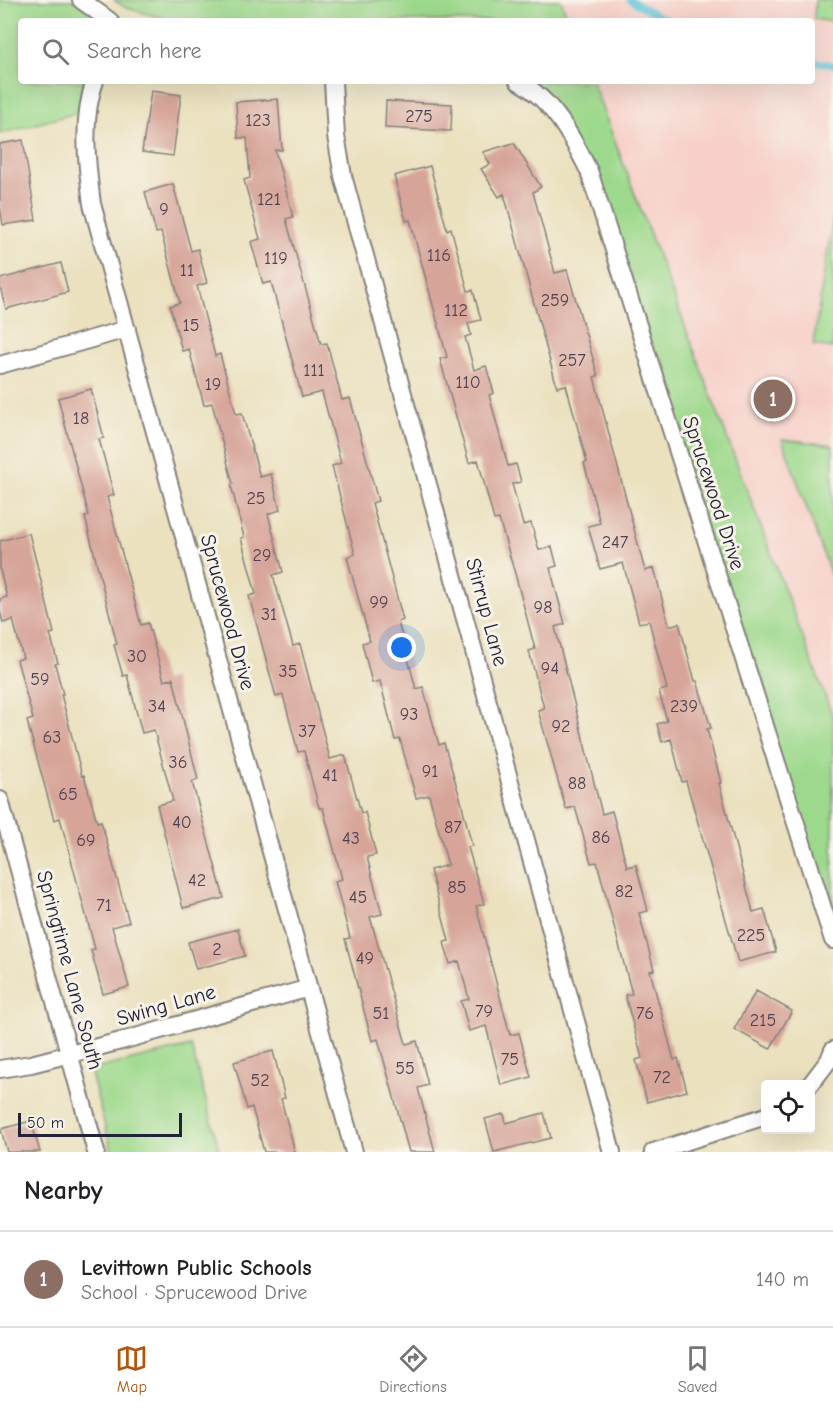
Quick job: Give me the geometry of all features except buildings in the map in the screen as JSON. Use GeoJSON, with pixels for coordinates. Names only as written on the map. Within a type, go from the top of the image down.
{"type":"FeatureCollection","features":[{"type":"Feature","properties":{"kind":"street"},"geometry":{"type":"LineString","coordinates":[[81,0],[107,18]]}},
{"type":"Feature","properties":{"kind":"street","name":"Sprucewood Drive"},"geometry":{"type":"LineString","coordinates":[[94,84],[86,130],[87,169],[92,204],[354,1152]]}},
{"type":"Feature","properties":{"kind":"street","name":"Stirrup Lane"},"geometry":{"type":"LineString","coordinates":[[333,84],[336,136],[344,176],[612,1152]]}},
{"type":"Feature","properties":{"kind":"street","name":"Sprucewood Drive"},"geometry":{"type":"LineString","coordinates":[[522,84],[546,104],[569,131],[589,171],[833,940]]}},
{"type":"Feature","properties":{"kind":"street"},"geometry":{"type":"LineString","coordinates":[[0,365],[127,329]]}},
{"type":"Feature","properties":{"kind":"street","name":"Springtime Lane South"},"geometry":{"type":"LineString","coordinates":[[0,800],[96,1152]]}},
{"type":"Feature","properties":{"kind":"street","name":"Swing Lane"},"geometry":{"type":"LineString","coordinates":[[0,1069],[31,1064],[125,1040],[309,988]]}},
{"type":"Feature","properties":{"kind":"street"},"geometry":{"type":"LineString","coordinates":[[814,1080],[829,1060],[833,1050]]}},
{"type":"Feature","properties":{"kind":"street"},"geometry":{"type":"LineString","coordinates":[[653,1152],[761,1117]]}},
{"type":"Feature","properties":{"kind":"shaded area"},"geometry":{"type":"Polygon","coordinates":[[[561,0],[833,0],[833,717],[593,84],[815,84],[815,18],[568,18],[561,0]]]}},
{"type":"Feature","properties":{"kind":"green space"},"geometry":{"type":"Polygon","coordinates":[[[0,0],[74,0],[99,18],[18,18],[18,84],[90,84],[84,111],[0,134],[0,0]]]}},
{"type":"Feature","properties":{"kind":"green space"},"geometry":{"type":"Polygon","coordinates":[[[114,0],[561,0],[568,18],[162,18],[126,8],[114,0]]]}},
{"type":"Feature","properties":{"kind":"green space"},"geometry":{"type":"Polygon","coordinates":[[[815,0],[833,0],[833,22],[814,18],[815,0]]]}},
{"type":"Feature","properties":{"kind":"green space"},"geometry":{"type":"Polygon","coordinates":[[[524,84],[593,84],[833,717],[833,931],[590,167],[524,84]]]}},
{"type":"Feature","properties":{"kind":"green space"},"geometry":{"type":"Polygon","coordinates":[[[833,216],[833,348],[813,345],[833,216]]]}},
{"type":"Feature","properties":{"kind":"green space"},"geometry":{"type":"Polygon","coordinates":[[[782,439],[833,445],[833,581],[782,439]]]}},
{"type":"Feature","properties":{"kind":"green space"},"geometry":{"type":"Polygon","coordinates":[[[191,1046],[220,1152],[112,1152],[90,1070],[191,1046]]]}},
{"type":"Feature","properties":{"kind":"waterway"},"geometry":{"type":"LineString","coordinates":[[630,0],[663,18]]}},
{"type":"Feature","properties":{"kind":"waterway"},"geometry":{"type":"LineString","coordinates":[[815,62],[833,65]]}},
{"type":"Feature","properties":{"kind":"place","name":"Levittown Public Schools"},"geometry":{"type":"Point","coordinates":[773,399]}}]}
